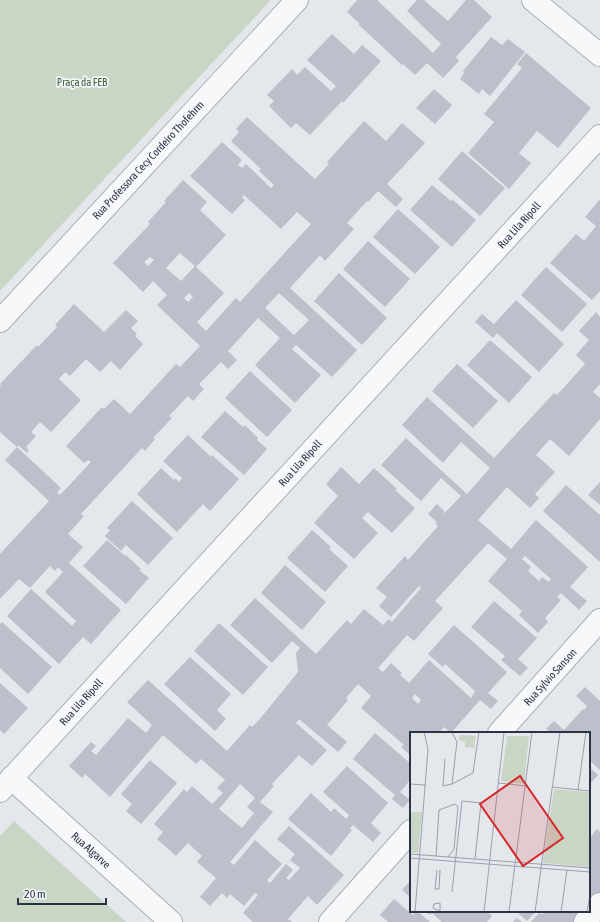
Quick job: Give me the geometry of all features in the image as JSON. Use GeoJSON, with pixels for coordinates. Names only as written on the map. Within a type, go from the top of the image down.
{"type":"FeatureCollection","features":[{"type":"Feature","properties":{"kind":"street","name":"Rua Professora Cecy Cordeiro Thofehrm"},"geometry":{"type":"LineString","coordinates":[[0,321],[297,0]]}},
{"type":"Feature","properties":{"kind":"street"},"geometry":{"type":"LineString","coordinates":[[533,0],[600,55]]}},
{"type":"Feature","properties":{"kind":"street","name":"Rua Lila Ripoll"},"geometry":{"type":"LineString","coordinates":[[6,785],[600,136]]}},
{"type":"Feature","properties":{"kind":"street","name":"Rua Sylvio Sanson"},"geometry":{"type":"LineString","coordinates":[[500,732],[600,620]]}},
{"type":"Feature","properties":{"kind":"street","name":"Rua Algarve"},"geometry":{"type":"LineString","coordinates":[[6,785],[171,922]]}},
{"type":"Feature","properties":{"kind":"street"},"geometry":{"type":"LineString","coordinates":[[330,922],[410,832]]}},
{"type":"Feature","properties":{"kind":"street"},"geometry":{"type":"LineString","coordinates":[[585,922],[600,904]]}},
{"type":"Feature","properties":{"kind":"green space","name":"Praça da FEB"},"geometry":{"type":"Polygon","coordinates":[[[0,0],[271,0],[0,291],[0,0]]]}},
{"type":"Feature","properties":{"kind":"green space"},"geometry":{"type":"Polygon","coordinates":[[[14,821],[126,922],[0,922],[0,836],[14,821]]]}},
{"type":"Feature","properties":{"kind":"building"},"geometry":{"type":"Polygon","coordinates":[[[357,0],[377,0],[433,53],[441,44],[407,11],[417,0],[424,0],[448,21],[466,0],[474,0],[492,17],[456,57],[459,61],[443,78],[427,63],[415,75],[403,64],[402,65],[347,12],[357,0]]]}},
{"type":"Feature","properties":{"kind":"building"},"geometry":{"type":"Polygon","coordinates":[[[332,34],[354,54],[362,45],[381,61],[343,103],[342,101],[310,135],[296,123],[291,128],[269,106],[274,101],[267,95],[292,69],[297,75],[305,67],[331,91],[336,86],[307,60],[332,34]]]}},
{"type":"Feature","properties":{"kind":"building"},"geometry":{"type":"Polygon","coordinates":[[[491,37],[502,45],[508,39],[525,52],[490,96],[482,89],[479,94],[460,79],[464,73],[463,71],[491,37]]]}},
{"type":"Feature","properties":{"kind":"building"},"geometry":{"type":"Polygon","coordinates":[[[526,53],[591,108],[558,148],[537,131],[519,153],[531,163],[509,189],[468,153],[494,122],[484,114],[522,68],[517,64],[526,53]]]}},
{"type":"Feature","properties":{"kind":"building"},"geometry":{"type":"Polygon","coordinates":[[[434,89],[452,105],[435,124],[416,108],[434,89]]]}},
{"type":"Feature","properties":{"kind":"building"},"geometry":{"type":"Polygon","coordinates":[[[247,117],[315,179],[329,164],[327,162],[364,121],[386,141],[402,123],[425,143],[387,184],[403,199],[396,207],[378,191],[347,223],[354,229],[325,261],[320,255],[290,288],[357,350],[332,377],[296,345],[292,349],[321,375],[295,403],[255,365],[280,338],[258,318],[228,351],[237,360],[228,369],[221,362],[199,384],[204,389],[193,401],[188,396],[169,416],[172,418],[153,438],[155,439],[145,451],[142,448],[81,514],[84,516],[68,534],[83,547],[69,563],[121,610],[91,644],[83,637],[59,664],[7,616],[31,589],[72,626],[76,621],[45,592],[63,572],[58,567],[55,571],[50,566],[30,588],[19,579],[0,599],[0,554],[49,501],[5,460],[17,447],[61,488],[57,492],[60,495],[91,462],[88,460],[84,463],[66,446],[102,407],[104,409],[114,399],[130,414],[176,364],[180,367],[200,346],[157,305],[167,295],[153,281],[143,292],[113,263],[150,224],[148,222],[183,180],[207,202],[200,210],[226,235],[196,267],[224,293],[197,322],[206,331],[236,298],[240,302],[311,224],[297,212],[281,229],[244,195],[242,198],[245,200],[232,214],[190,176],[222,142],[242,160],[238,165],[242,168],[246,164],[271,188],[274,185],[259,171],[261,169],[231,141],[239,132],[236,129],[247,117]],[[180,253],[166,268],[181,281],[195,266],[180,253]],[[150,257],[144,262],[148,266],[154,260],[150,257]],[[189,293],[184,298],[188,302],[193,297],[189,293]],[[279,293],[265,308],[294,335],[309,320],[279,293]]]}},
{"type":"Feature","properties":{"kind":"building"},"geometry":{"type":"Polygon","coordinates":[[[462,151],[505,188],[480,216],[438,179],[462,151]]]}},
{"type":"Feature","properties":{"kind":"building"},"geometry":{"type":"Polygon","coordinates":[[[432,185],[451,201],[453,200],[476,220],[452,247],[410,210],[432,185]]]}},
{"type":"Feature","properties":{"kind":"building"},"geometry":{"type":"Polygon","coordinates":[[[600,199],[600,291],[592,300],[550,263],[576,234],[584,241],[596,226],[585,217],[600,199]]]}},
{"type":"Feature","properties":{"kind":"building"},"geometry":{"type":"Polygon","coordinates":[[[398,209],[440,247],[415,274],[373,237],[398,209]]]}},
{"type":"Feature","properties":{"kind":"building"},"geometry":{"type":"Polygon","coordinates":[[[368,241],[410,279],[385,307],[343,269],[368,241]]]}},
{"type":"Feature","properties":{"kind":"building"},"geometry":{"type":"Polygon","coordinates":[[[546,267],[587,304],[562,332],[521,295],[546,267]]]}},
{"type":"Feature","properties":{"kind":"building"},"geometry":{"type":"Polygon","coordinates":[[[339,273],[387,318],[362,345],[314,301],[339,273]]]}},
{"type":"Feature","properties":{"kind":"building"},"geometry":{"type":"Polygon","coordinates":[[[516,300],[564,344],[539,372],[497,333],[493,338],[475,322],[482,314],[494,324],[516,300]]]}},
{"type":"Feature","properties":{"kind":"building"},"geometry":{"type":"Polygon","coordinates":[[[74,304],[104,332],[126,310],[138,321],[131,328],[137,334],[135,336],[143,344],[120,370],[111,361],[100,372],[86,359],[70,376],[65,372],[59,379],[81,400],[51,432],[40,422],[31,432],[36,436],[26,447],[29,450],[27,453],[19,446],[17,447],[0,432],[0,384],[37,345],[38,347],[57,327],[55,325],[74,304]]]}},
{"type":"Feature","properties":{"kind":"building"},"geometry":{"type":"Polygon","coordinates":[[[596,312],[600,317],[600,384],[593,392],[600,398],[600,419],[569,456],[550,439],[536,455],[555,472],[535,494],[539,498],[530,508],[507,487],[478,520],[511,549],[536,520],[588,567],[570,587],[587,601],[579,610],[561,593],[557,597],[561,600],[545,618],[548,622],[538,633],[519,615],[522,611],[488,581],[507,559],[488,543],[435,601],[443,608],[414,641],[407,635],[378,668],[383,672],[391,663],[402,673],[400,675],[409,683],[429,660],[471,698],[475,691],[445,664],[443,667],[428,654],[454,625],[507,672],[488,693],[498,701],[491,709],[480,700],[452,732],[444,727],[440,732],[410,732],[410,755],[401,747],[404,745],[361,708],[371,696],[358,684],[346,698],[348,700],[327,725],[347,742],[338,752],[299,719],[296,723],[327,750],[312,766],[299,755],[272,784],[274,786],[260,802],[273,812],[230,862],[234,865],[255,840],[282,864],[267,880],[270,883],[286,864],[293,870],[286,878],[289,880],[300,868],[290,860],[295,854],[277,839],[289,826],[344,875],[317,905],[308,896],[288,919],[292,922],[253,922],[243,913],[258,895],[255,893],[244,906],[230,894],[227,898],[222,893],[210,906],[200,897],[216,878],[197,862],[202,856],[188,843],[176,856],[157,839],[163,832],[154,824],[184,789],[187,792],[192,786],[212,804],[223,793],[217,788],[225,780],[201,759],[196,764],[163,735],[110,797],[85,774],[82,778],[69,766],[91,742],[96,746],[91,751],[96,755],[128,718],[146,733],[152,725],[127,702],[148,680],[227,751],[250,725],[252,727],[259,720],[298,672],[296,653],[300,648],[292,641],[272,663],[230,625],[255,598],[316,654],[347,620],[351,624],[364,609],[383,625],[389,619],[392,622],[421,588],[419,586],[391,617],[379,606],[387,597],[376,588],[405,556],[408,560],[438,526],[435,523],[437,522],[428,514],[437,504],[445,512],[442,516],[461,496],[441,478],[421,501],[381,465],[406,438],[467,494],[490,468],[461,442],[443,463],[402,425],[427,397],[494,458],[554,393],[557,395],[585,364],[576,355],[589,340],[579,331],[596,312]],[[525,556],[522,559],[531,567],[528,571],[539,581],[542,577],[549,582],[551,579],[525,556]],[[415,694],[412,698],[418,704],[421,700],[415,694]],[[240,784],[219,809],[242,828],[254,813],[247,807],[255,798],[240,784]]]}},
{"type":"Feature","properties":{"kind":"building"},"geometry":{"type":"Polygon","coordinates":[[[490,340],[532,377],[509,403],[467,365],[490,340]]]}},
{"type":"Feature","properties":{"kind":"building"},"geometry":{"type":"Polygon","coordinates":[[[457,364],[498,401],[473,428],[432,391],[457,364]]]}},
{"type":"Feature","properties":{"kind":"building"},"geometry":{"type":"Polygon","coordinates":[[[250,371],[292,410],[267,437],[225,398],[250,371]]]}},
{"type":"Feature","properties":{"kind":"building"},"geometry":{"type":"Polygon","coordinates":[[[225,411],[243,427],[245,425],[258,438],[257,440],[267,449],[244,475],[201,437],[225,411]]]}},
{"type":"Feature","properties":{"kind":"building"},"geometry":{"type":"Polygon","coordinates":[[[188,435],[211,457],[212,455],[239,479],[210,511],[203,504],[177,532],[137,494],[161,468],[174,480],[175,478],[179,482],[182,478],[163,461],[188,435]]]}},
{"type":"Feature","properties":{"kind":"building"},"geometry":{"type":"Polygon","coordinates":[[[341,467],[359,484],[374,468],[415,508],[392,533],[368,512],[362,518],[378,533],[354,559],[314,523],[338,496],[326,484],[341,467]]]}},
{"type":"Feature","properties":{"kind":"building"},"geometry":{"type":"Polygon","coordinates":[[[600,482],[600,505],[588,495],[600,482]]]}},
{"type":"Feature","properties":{"kind":"building"},"geometry":{"type":"Polygon","coordinates":[[[566,485],[600,515],[600,562],[543,511],[566,485]]]}},
{"type":"Feature","properties":{"kind":"building"},"geometry":{"type":"Polygon","coordinates":[[[132,501],[173,538],[148,565],[126,545],[121,551],[105,536],[110,530],[107,528],[132,501]]]}},
{"type":"Feature","properties":{"kind":"building"},"geometry":{"type":"Polygon","coordinates":[[[312,530],[331,547],[329,549],[348,566],[325,592],[287,558],[312,530]]]}},
{"type":"Feature","properties":{"kind":"building"},"geometry":{"type":"Polygon","coordinates":[[[107,540],[125,556],[126,555],[141,569],[139,570],[149,578],[126,604],[83,566],[107,540]]]}},
{"type":"Feature","properties":{"kind":"building"},"geometry":{"type":"Polygon","coordinates":[[[285,565],[326,602],[302,630],[261,593],[285,565]]]}},
{"type":"Feature","properties":{"kind":"building"},"geometry":{"type":"Polygon","coordinates":[[[494,601],[537,638],[518,659],[528,668],[520,676],[501,660],[505,656],[471,627],[494,601]]]}},
{"type":"Feature","properties":{"kind":"building"},"geometry":{"type":"Polygon","coordinates":[[[2,622],[52,667],[28,694],[0,668],[0,624],[2,622]]]}},
{"type":"Feature","properties":{"kind":"building"},"geometry":{"type":"Polygon","coordinates":[[[219,623],[268,667],[243,695],[194,651],[219,623]]]}},
{"type":"Feature","properties":{"kind":"building"},"geometry":{"type":"Polygon","coordinates":[[[190,657],[231,694],[217,710],[226,719],[215,731],[164,684],[190,657]]]}},
{"type":"Feature","properties":{"kind":"building"},"geometry":{"type":"Polygon","coordinates":[[[0,683],[28,708],[4,734],[0,730],[0,683]]]}},
{"type":"Feature","properties":{"kind":"building"},"geometry":{"type":"Polygon","coordinates":[[[585,687],[600,701],[600,770],[590,761],[590,732],[550,732],[546,729],[554,721],[564,730],[583,709],[584,710],[587,706],[576,696],[585,687]]]}},
{"type":"Feature","properties":{"kind":"building"},"geometry":{"type":"Polygon","coordinates":[[[375,733],[410,763],[410,780],[400,792],[410,800],[403,808],[392,799],[395,795],[353,759],[375,733]]]}},
{"type":"Feature","properties":{"kind":"building"},"geometry":{"type":"Polygon","coordinates":[[[150,760],[177,783],[141,824],[126,811],[132,804],[121,794],[150,760]]]}},
{"type":"Feature","properties":{"kind":"building"},"geometry":{"type":"Polygon","coordinates":[[[347,766],[388,803],[371,823],[381,833],[373,842],[353,825],[350,828],[352,830],[331,856],[288,819],[311,793],[331,812],[334,808],[346,819],[349,815],[323,792],[347,766]]]}},
{"type":"Feature","properties":{"kind":"building"},"geometry":{"type":"Polygon","coordinates":[[[590,768],[598,775],[590,784],[590,768]]]}},
{"type":"Feature","properties":{"kind":"building"},"geometry":{"type":"Polygon","coordinates":[[[597,829],[600,832],[600,892],[590,904],[591,885],[590,838],[597,829]]]}},
{"type":"Feature","properties":{"kind":"building"},"geometry":{"type":"Polygon","coordinates":[[[410,881],[410,897],[402,890],[410,881]]]}},
{"type":"Feature","properties":{"kind":"building"},"geometry":{"type":"Polygon","coordinates":[[[394,899],[413,915],[418,912],[430,922],[388,922],[380,915],[394,899]]]}},
{"type":"Feature","properties":{"kind":"building"},"geometry":{"type":"Polygon","coordinates":[[[426,912],[488,912],[492,916],[487,922],[442,922],[432,913],[430,915],[426,912]]]}},
{"type":"Feature","properties":{"kind":"building"},"geometry":{"type":"Polygon","coordinates":[[[517,912],[535,912],[527,921],[517,912]]]}},
{"type":"Feature","properties":{"kind":"building"},"geometry":{"type":"Polygon","coordinates":[[[540,912],[542,915],[544,912],[583,912],[574,922],[531,922],[540,912]]]}},
{"type":"Feature","properties":{"kind":"building"},"geometry":{"type":"Polygon","coordinates":[[[517,918],[522,922],[513,922],[517,918]]]}}]}
